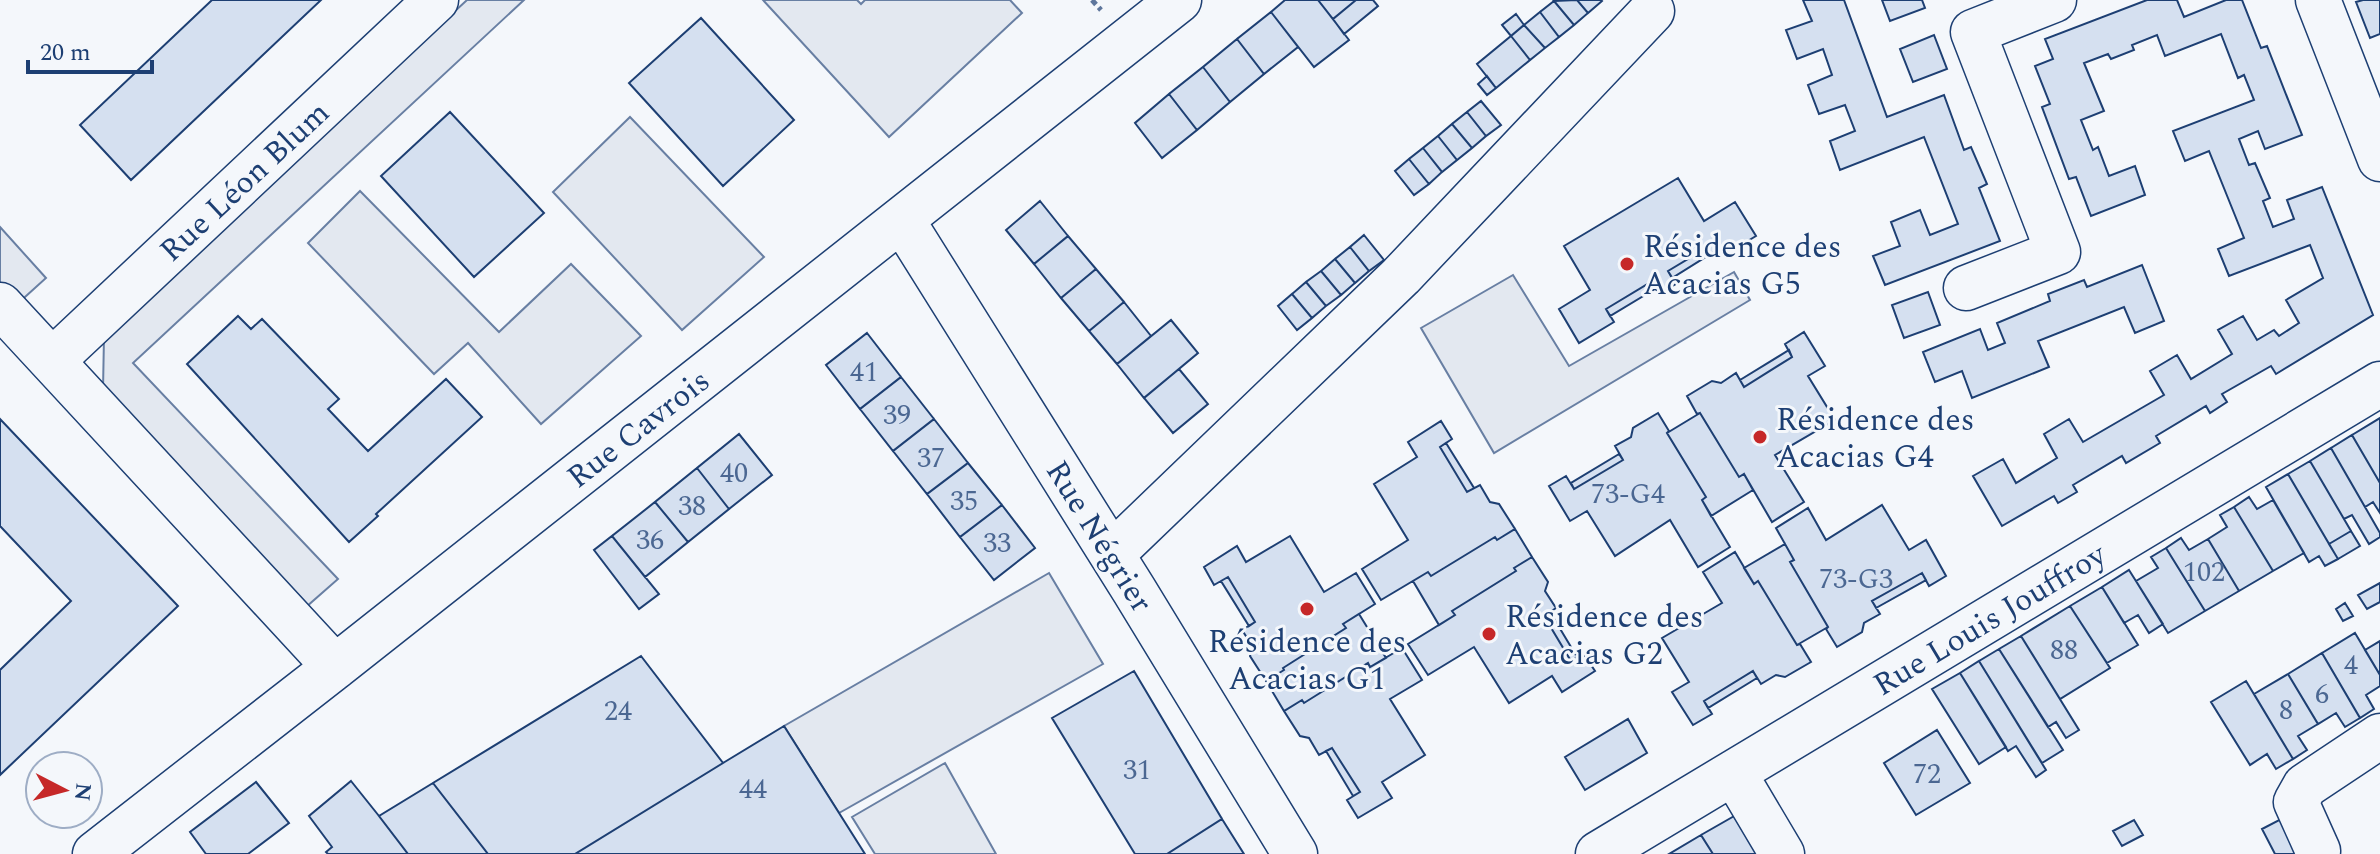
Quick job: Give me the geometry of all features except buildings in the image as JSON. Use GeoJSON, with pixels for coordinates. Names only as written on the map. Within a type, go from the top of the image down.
{"type":"FeatureCollection","features":[{"type":"Feature","properties":{"kind":"street","name":"Rue Léon Blum"},"geometry":{"type":"LineString","coordinates":[[52,361],[436,0]]}},
{"type":"Feature","properties":{"kind":"street","name":"Rue Cavrois"},"geometry":{"type":"LineString","coordinates":[[95,854],[1179,0]]}},
{"type":"Feature","properties":{"kind":"street"},"geometry":{"type":"LineString","coordinates":[[1966,288],[2058,252],[1973,32],[2054,0]]}},
{"type":"Feature","properties":{"kind":"street"},"geometry":{"type":"LineString","coordinates":[[2318,0],[2380,159]]}},
{"type":"Feature","properties":{"kind":"street"},"geometry":{"type":"LineString","coordinates":[[1112,554],[1401,276],[1652,11]]}},
{"type":"Feature","properties":{"kind":"street","name":"Rue Négrier"},"geometry":{"type":"LineString","coordinates":[[902,220],[1112,554],[1295,854]]}},
{"type":"Feature","properties":{"kind":"street"},"geometry":{"type":"LineString","coordinates":[[0,305],[335,667]]}},
{"type":"Feature","properties":{"kind":"street","name":"Rue Louis Jouffroy"},"geometry":{"type":"LineString","coordinates":[[1598,854],[2380,384]]}},
{"type":"Feature","properties":{"kind":"street"},"geometry":{"type":"LineString","coordinates":[[2318,851],[2296,802],[2305,786],[2380,736]]}},
{"type":"Feature","properties":{"kind":"street"},"geometry":{"type":"LineString","coordinates":[[1734,773],[1782,854]]}},
{"type":"Feature","properties":{"kind":"shaded area"},"geometry":{"type":"Polygon","coordinates":[[[467,0],[524,0],[133,363],[338,579],[306,607],[103,390],[104,336],[467,0]]]}},
{"type":"Feature","properties":{"kind":"shaded area"},"geometry":{"type":"Polygon","coordinates":[[[763,0],[857,0],[861,4],[865,0],[1010,0],[1022,13],[889,137],[763,0]]]}},
{"type":"Feature","properties":{"kind":"shaded area"},"geometry":{"type":"Polygon","coordinates":[[[630,117],[764,257],[682,330],[553,192],[630,117]]]}},
{"type":"Feature","properties":{"kind":"shaded area"},"geometry":{"type":"Polygon","coordinates":[[[360,191],[499,332],[571,264],[641,336],[541,424],[468,343],[434,374],[308,243],[360,191]]]}},
{"type":"Feature","properties":{"kind":"shaded area"},"geometry":{"type":"Polygon","coordinates":[[[0,227],[46,278],[15,306],[0,290],[0,227]]]}},
{"type":"Feature","properties":{"kind":"shaded area"},"geometry":{"type":"Polygon","coordinates":[[[1734,272],[1750,300],[1494,453],[1421,328],[1513,275],[1569,366],[1734,272]]]}},
{"type":"Feature","properties":{"kind":"shaded area"},"geometry":{"type":"Polygon","coordinates":[[[1049,573],[1103,664],[839,813],[784,726],[1049,573]]]}},
{"type":"Feature","properties":{"kind":"shaded area"},"geometry":{"type":"Polygon","coordinates":[[[945,763],[996,854],[875,854],[852,817],[945,763]]]}},
{"type":"Feature","properties":{"kind":"place","name":"Résidence des Acacias G5"},"geometry":{"type":"Point","coordinates":[1627,264]}},
{"type":"Feature","properties":{"kind":"place","name":"Résidence des Acacias G4"},"geometry":{"type":"Point","coordinates":[1760,437]}},
{"type":"Feature","properties":{"kind":"place","name":"Résidence des Acacias G1"},"geometry":{"type":"Point","coordinates":[1307,609]}},
{"type":"Feature","properties":{"kind":"place","name":"Résidence des Acacias G2"},"geometry":{"type":"Point","coordinates":[1489,634]}}]}
